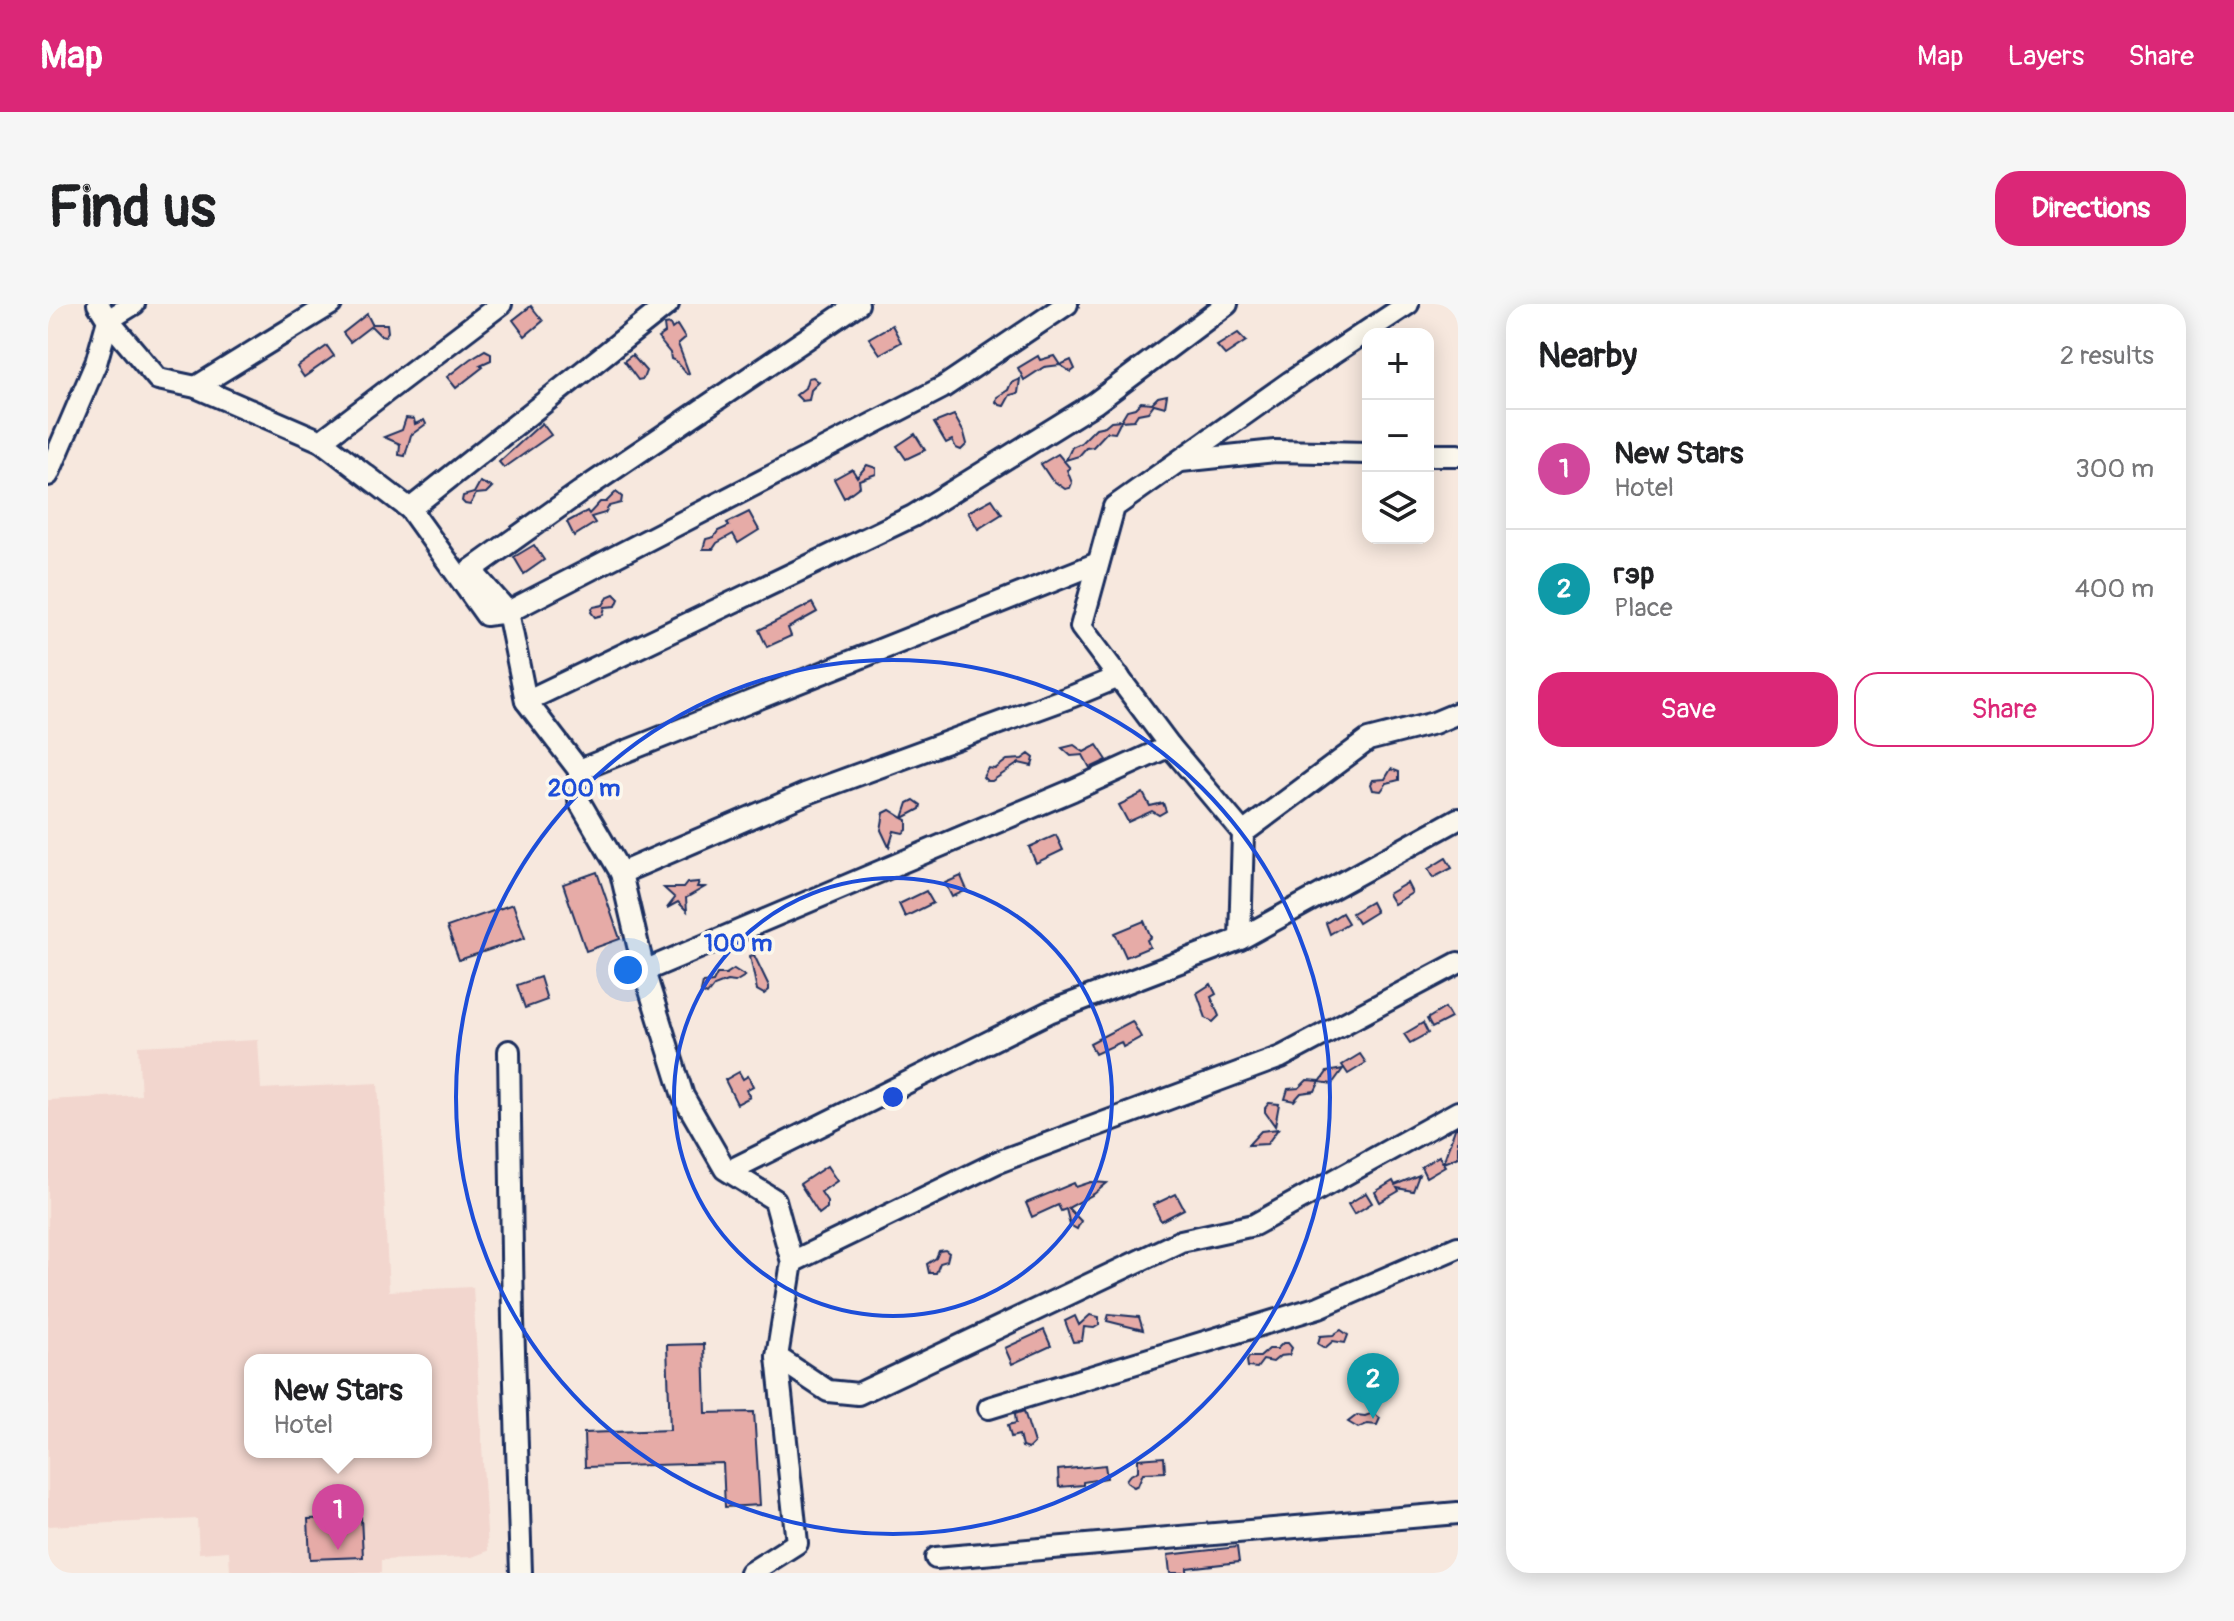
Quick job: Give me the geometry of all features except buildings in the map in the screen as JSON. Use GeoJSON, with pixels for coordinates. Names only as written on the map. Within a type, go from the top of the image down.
{"type":"FeatureCollection","features":[{"type":"Feature","properties":{"kind":"street"},"geometry":{"type":"LineString","coordinates":[[103,312],[134,304]]}},
{"type":"Feature","properties":{"kind":"street"},"geometry":{"type":"LineString","coordinates":[[196,387],[331,304]]}},
{"type":"Feature","properties":{"kind":"street"},"geometry":{"type":"LineString","coordinates":[[321,441],[501,304]]}},
{"type":"Feature","properties":{"kind":"street"},"geometry":{"type":"LineString","coordinates":[[410,509],[668,304]]}},
{"type":"Feature","properties":{"kind":"street"},"geometry":{"type":"LineString","coordinates":[[471,570],[580,492],[858,304]]}},
{"type":"Feature","properties":{"kind":"street"},"geometry":{"type":"LineString","coordinates":[[486,615],[508,612],[942,388],[1067,304]]}},
{"type":"Feature","properties":{"kind":"street"},"geometry":{"type":"LineString","coordinates":[[526,701],[913,516],[1095,403],[1227,304]]}},
{"type":"Feature","properties":{"kind":"street"},"geometry":{"type":"LineString","coordinates":[[1240,939],[1243,833],[1170,746],[1081,627],[1114,507],[1290,382],[1408,304]]}},
{"type":"Feature","properties":{"kind":"street"},"geometry":{"type":"LineString","coordinates":[[103,312],[158,379],[196,387],[321,441],[410,509],[486,615]]}},
{"type":"Feature","properties":{"kind":"street"},"geometry":{"type":"LineString","coordinates":[[48,475],[96,363],[103,312]]}},
{"type":"Feature","properties":{"kind":"street"},"geometry":{"type":"LineString","coordinates":[[1177,462],[1275,451],[1362,453]]}},
{"type":"Feature","properties":{"kind":"street"},"geometry":{"type":"LineString","coordinates":[[1434,455],[1458,455]]}},
{"type":"Feature","properties":{"kind":"street"},"geometry":{"type":"LineString","coordinates":[[579,770],[1098,563]]}},
{"type":"Feature","properties":{"kind":"street"},"geometry":{"type":"LineString","coordinates":[[471,570],[486,615]]}},
{"type":"Feature","properties":{"kind":"street"},"geometry":{"type":"LineString","coordinates":[[471,570],[508,612],[526,701],[579,770],[579,801],[621,873],[644,971],[683,1096],[725,1169],[775,1200],[792,1262],[777,1357],[797,1543],[750,1573]]}},
{"type":"Feature","properties":{"kind":"street"},"geometry":{"type":"LineString","coordinates":[[621,873],[805,794],[1119,677]]}},
{"type":"Feature","properties":{"kind":"street"},"geometry":{"type":"LineString","coordinates":[[1243,833],[1368,740],[1434,723],[1458,713]]}},
{"type":"Feature","properties":{"kind":"street"},"geometry":{"type":"LineString","coordinates":[[644,971],[1170,746]]}},
{"type":"Feature","properties":{"kind":"street"},"geometry":{"type":"LineString","coordinates":[[729,1171],[1049,1012],[1240,939],[1458,819]]}},
{"type":"Feature","properties":{"kind":"street"},"geometry":{"type":"LineString","coordinates":[[792,1262],[998,1162],[1281,1057],[1458,963]]}},
{"type":"Feature","properties":{"kind":"street"},"geometry":{"type":"LineString","coordinates":[[509,1051],[521,1573]]}},
{"type":"Feature","properties":{"kind":"street"},"geometry":{"type":"LineString","coordinates":[[777,1357],[828,1391],[858,1394],[1181,1241],[1254,1225],[1458,1112]]}},
{"type":"Feature","properties":{"kind":"street"},"geometry":{"type":"LineString","coordinates":[[989,1408],[1319,1307],[1458,1247]]}},
{"type":"Feature","properties":{"kind":"street"},"geometry":{"type":"LineString","coordinates":[[936,1558],[1458,1513]]}},
{"type":"Feature","properties":{"kind":"shaded area"},"geometry":{"type":"Polygon","coordinates":[[[258,1040],[261,1089],[378,1083],[389,1291],[473,1287],[488,1551],[472,1557],[381,1560],[381,1573],[230,1573],[229,1551],[199,1553],[197,1519],[48,1526],[48,1100],[141,1095],[138,1046],[258,1040]]]}},
{"type":"Feature","properties":{"kind":"place","name":"гэр"},"geometry":{"type":"Point","coordinates":[1373,1419]}},
{"type":"Feature","properties":{"kind":"place","name":"New Stars"},"geometry":{"type":"Point","coordinates":[338,1550]}}]}
